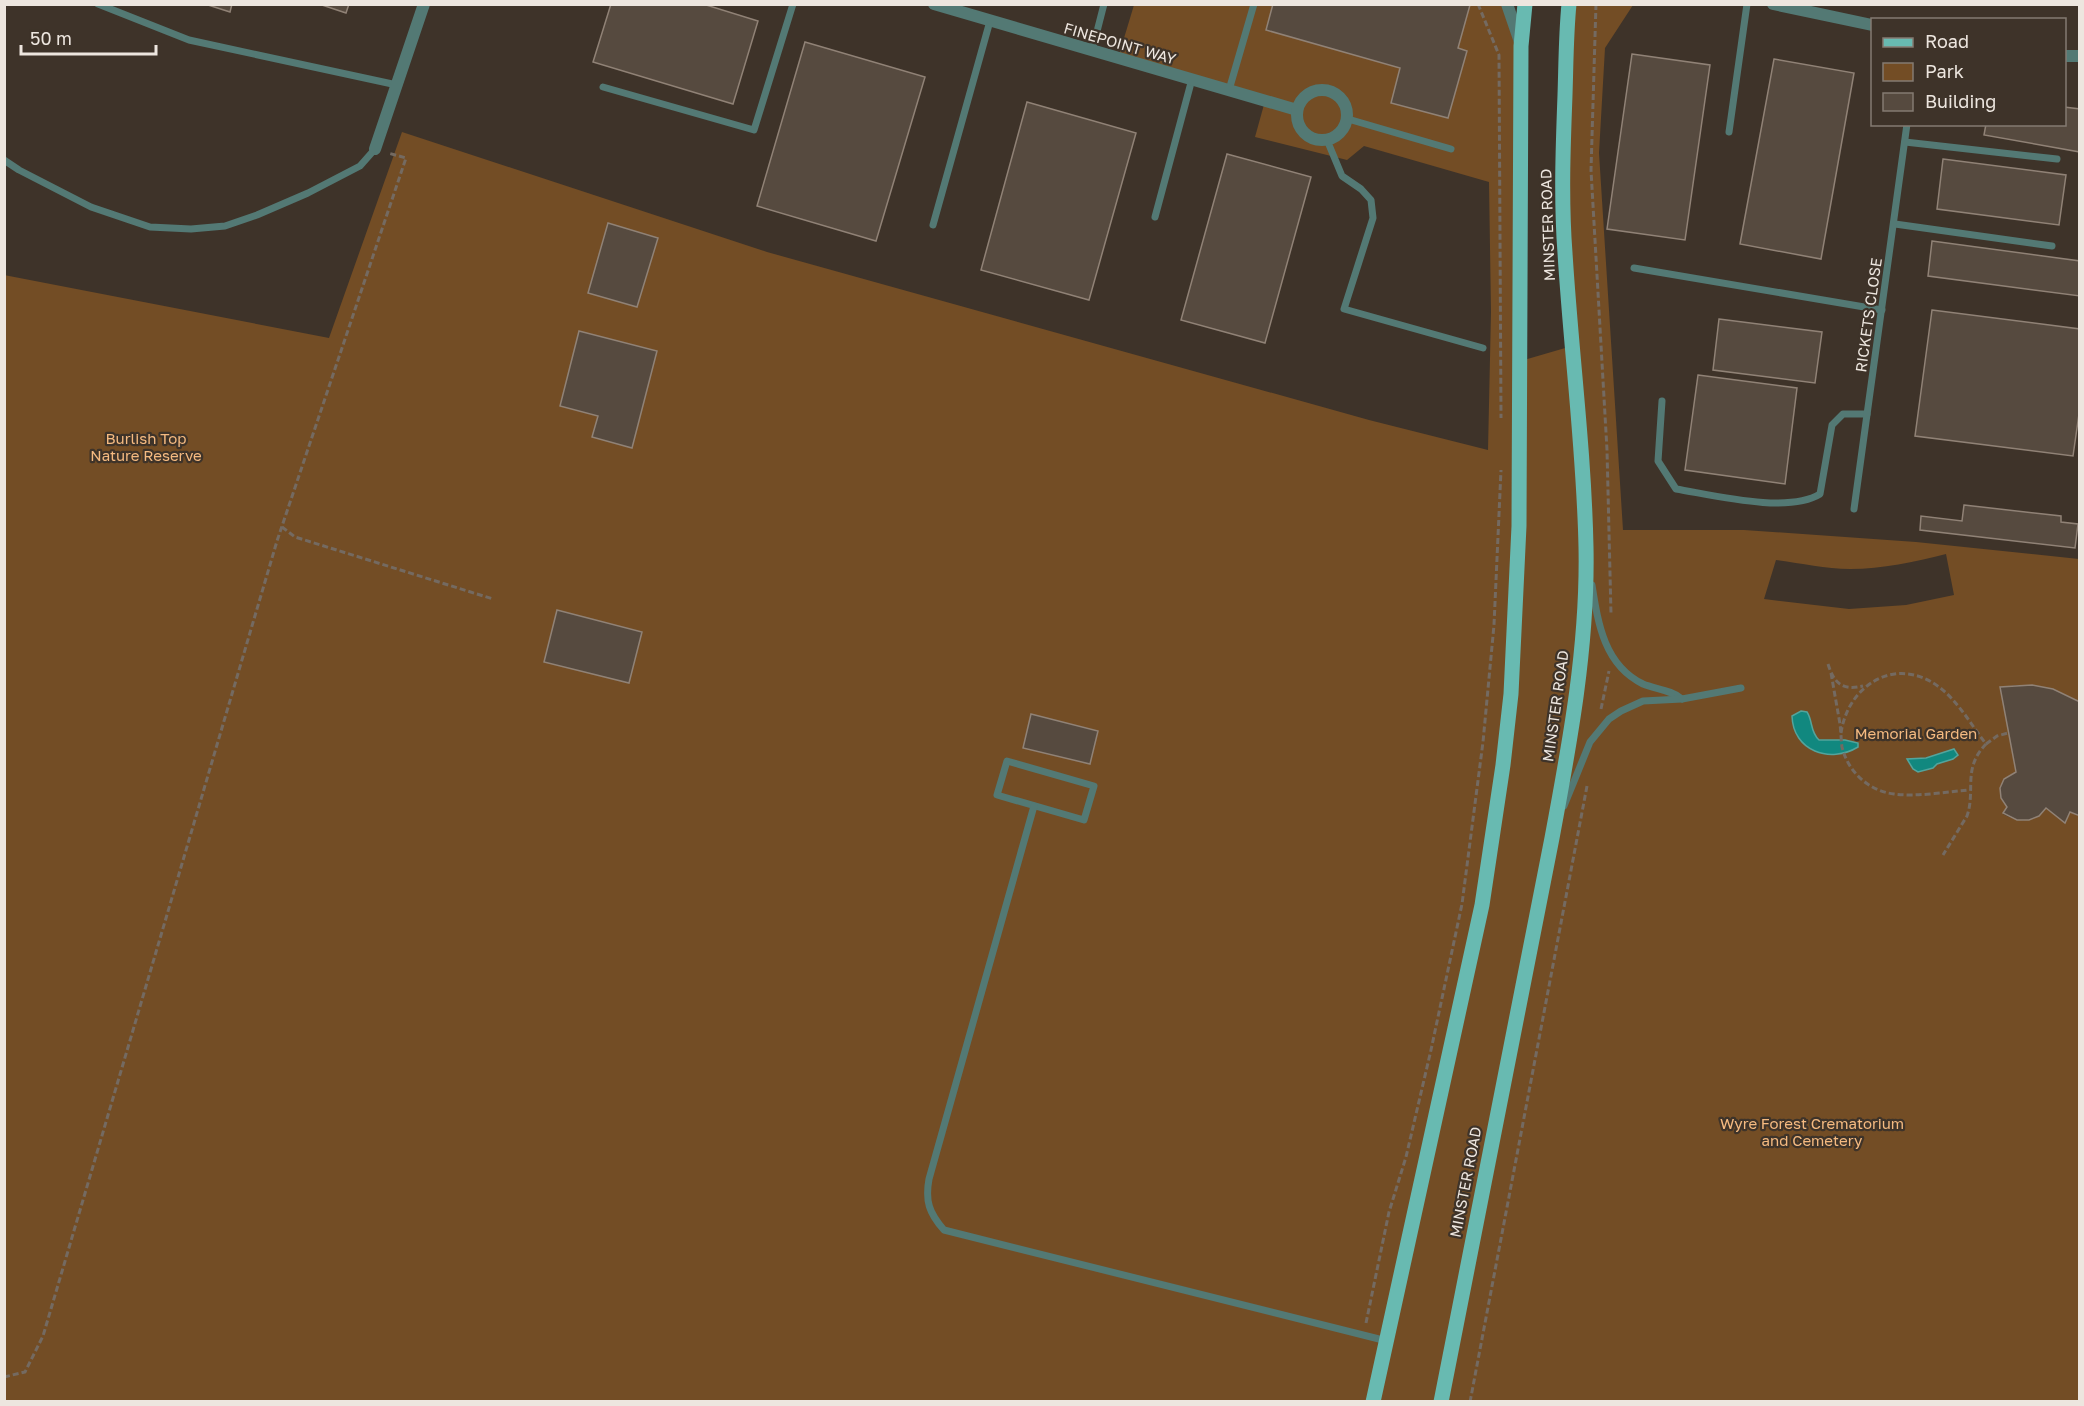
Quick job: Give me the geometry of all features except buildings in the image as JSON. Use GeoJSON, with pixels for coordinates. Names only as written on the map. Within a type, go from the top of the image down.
{"type":"FeatureCollection","features":[{"type":"Feature","properties":{"kind":"main road","name":"MINSTER ROAD"},"geometry":{"type":"LineString","coordinates":[[1373,1401],[1482,905],[1511,694],[1519,526],[1521,46],[1525,4]]}},
{"type":"Feature","properties":{"kind":"main road","name":"MINSTER ROAD"},"geometry":{"type":"LineString","coordinates":[[1440,1401],[1567,758],[1578,684],[1585,612],[1586,546],[1582,465],[1563,219],[1563,142],[1569,4]]}},
{"type":"Feature","properties":{"kind":"street"},"geometry":{"type":"LineString","coordinates":[[375,149],[424,4]]}},
{"type":"Feature","properties":{"kind":"street","name":"FINEPOINT WAY"},"geometry":{"type":"LineString","coordinates":[[934,4],[1297,110]]}},
{"type":"Feature","properties":{"kind":"street"},"geometry":{"type":"LineString","coordinates":[[1507,4],[1521,46]]}},
{"type":"Feature","properties":{"kind":"street"},"geometry":{"type":"LineString","coordinates":[[1773,4],[1871,25]]}},
{"type":"Feature","properties":{"kind":"street"},"geometry":{"type":"LineString","coordinates":[[1313,91],[1331,91],[1344,102],[1348,110],[1348,119],[1341,133],[1327,140],[1318,140],[1304,133],[1297,119],[1297,110],[1306,96],[1313,91]]}},
{"type":"Feature","properties":{"kind":"lane"},"geometry":{"type":"LineString","coordinates":[[98,4],[189,40],[397,85]]}},
{"type":"Feature","properties":{"kind":"lane"},"geometry":{"type":"LineString","coordinates":[[603,87],[754,130],[793,4]]}},
{"type":"Feature","properties":{"kind":"lane"},"geometry":{"type":"LineString","coordinates":[[1092,51],[1104,4]]}},
{"type":"Feature","properties":{"kind":"lane"},"geometry":{"type":"LineString","coordinates":[[1229,90],[1254,4]]}},
{"type":"Feature","properties":{"kind":"lane"},"geometry":{"type":"LineString","coordinates":[[1728,132],[1747,4]]}},
{"type":"Feature","properties":{"kind":"lane"},"geometry":{"type":"LineString","coordinates":[[933,225],[990,21]]}},
{"type":"Feature","properties":{"kind":"lane"},"geometry":{"type":"LineString","coordinates":[[1155,217],[1192,79]]}},
{"type":"Feature","properties":{"kind":"lane"},"geometry":{"type":"LineString","coordinates":[[1348,119],[1451,149]]}},
{"type":"Feature","properties":{"kind":"lane","name":"RICKETS CLOSE"},"geometry":{"type":"LineString","coordinates":[[1854,509],[1907,126]]}},
{"type":"Feature","properties":{"kind":"lane"},"geometry":{"type":"LineString","coordinates":[[1327,140],[1342,176],[1361,189],[1371,200],[1373,218],[1344,309],[1483,348]]}},
{"type":"Feature","properties":{"kind":"lane"},"geometry":{"type":"LineString","coordinates":[[1905,142],[2057,159]]}},
{"type":"Feature","properties":{"kind":"lane"},"geometry":{"type":"LineString","coordinates":[[4,160],[91,207],[150,227],[191,229],[225,226],[277,206],[360,166],[375,149]]}},
{"type":"Feature","properties":{"kind":"lane"},"geometry":{"type":"LineString","coordinates":[[1894,224],[2052,246]]}},
{"type":"Feature","properties":{"kind":"lane"},"geometry":{"type":"LineString","coordinates":[[1634,268],[1882,310]]}},
{"type":"Feature","properties":{"kind":"lane"},"geometry":{"type":"LineString","coordinates":[[1662,401],[1658,461],[1676,489],[1775,503],[1810,501],[1820,494],[1832,425],[1843,414],[1867,414]]}},
{"type":"Feature","properties":{"kind":"lane"},"geometry":{"type":"LineString","coordinates":[[1586,546],[1598,626],[1605,644],[1630,676],[1660,690],[1676,693],[1682,699]]}},
{"type":"Feature","properties":{"kind":"lane"},"geometry":{"type":"LineString","coordinates":[[1552,838],[1590,742],[1609,719],[1634,704],[1652,700],[1682,699],[1741,688]]}},
{"type":"Feature","properties":{"kind":"lane"},"geometry":{"type":"LineString","coordinates":[[1007,761],[1094,786],[1083,820],[1034,806],[997,795],[1007,761]]}},
{"type":"Feature","properties":{"kind":"lane"},"geometry":{"type":"LineString","coordinates":[[1034,806],[929,1179],[926,1196],[934,1220],[944,1230],[1387,1341]]}},
{"type":"Feature","properties":{"kind":"path"},"geometry":{"type":"LineString","coordinates":[[1478,4],[1499,55],[1502,428]]}},
{"type":"Feature","properties":{"kind":"path"},"geometry":{"type":"LineString","coordinates":[[1596,4],[1591,170],[1607,450],[1611,621]]}},
{"type":"Feature","properties":{"kind":"path"},"geometry":{"type":"LineString","coordinates":[[4,1377],[25,1372],[42,1336],[282,527],[406,158],[375,149]]}},
{"type":"Feature","properties":{"kind":"path"},"geometry":{"type":"LineString","coordinates":[[1363,1335],[1389,1212],[1406,1157],[1431,1050],[1462,904],[1483,742],[1494,625],[1501,460]]}},
{"type":"Feature","properties":{"kind":"path"},"geometry":{"type":"LineString","coordinates":[[282,527],[295,537],[493,599]]}},
{"type":"Feature","properties":{"kind":"path"},"geometry":{"type":"LineString","coordinates":[[1596,734],[1612,655]]}},
{"type":"Feature","properties":{"kind":"path"},"geometry":{"type":"LineString","coordinates":[[1828,664],[1834,679],[1842,687],[1865,686],[1877,679],[1904,674],[1930,680],[1950,698],[1986,744]]}},
{"type":"Feature","properties":{"kind":"path"},"geometry":{"type":"LineString","coordinates":[[1831,673],[1842,747],[1855,774],[1879,790],[1893,794],[1969,790]]}},
{"type":"Feature","properties":{"kind":"path"},"geometry":{"type":"LineString","coordinates":[[1841,733],[1848,707],[1865,686]]}},
{"type":"Feature","properties":{"kind":"path"},"geometry":{"type":"LineString","coordinates":[[1943,855],[1967,816],[1969,790],[1975,762],[1986,744],[1997,736],[2008,733]]}},
{"type":"Feature","properties":{"kind":"path"},"geometry":{"type":"LineString","coordinates":[[1470,1401],[1588,781]]}},
{"type":"Feature","properties":{"kind":"green space"},"geometry":{"type":"Polygon","coordinates":[[[1134,5],[1507,5],[1521,46],[1521,361],[1572,346],[1565,252],[1569,5],[1633,5],[1605,48],[1599,153],[1623,530],[1744,530],[1916,542],[2079,559],[2079,702],[2041,687],[2022,685],[2000,687],[2016,772],[2006,778],[2001,787],[2002,797],[2007,807],[2003,814],[2014,819],[2026,820],[2037,817],[2046,808],[2065,822],[2070,812],[2079,816],[2079,1401],[5,1401],[4,275],[329,338],[402,132],[767,252],[1369,420],[1488,450],[1491,312],[1489,182],[1364,146],[1347,160],[1255,137],[1265,101],[1118,58],[1134,5]],[[1946,554],[1862,569],[1831,568],[1776,560],[1764,599],[1849,609],[1906,605],[1954,595],[1946,554]]]}},
{"type":"Feature","properties":{"kind":"water"},"geometry":{"type":"Polygon","coordinates":[[[1801,711],[1807,712],[1814,734],[1819,740],[1845,740],[1858,743],[1858,747],[1847,752],[1825,754],[1806,746],[1794,728],[1792,716],[1801,711]]]}},
{"type":"Feature","properties":{"kind":"water"},"geometry":{"type":"Polygon","coordinates":[[[1954,749],[1958,755],[1953,759],[1918,772],[1913,769],[1907,759],[1926,758],[1954,749]]]}},
{"type":"Feature","properties":{"kind":"park label","name":"Burlish Top Nature Reserve"},"geometry":{"type":"Point","coordinates":[146,446]}},
{"type":"Feature","properties":{"kind":"park label","name":"Memorial Garden"},"geometry":{"type":"Point","coordinates":[1916,733]}},
{"type":"Feature","properties":{"kind":"park label","name":"Wyre Forest Crematorium and Cemetery"},"geometry":{"type":"Point","coordinates":[1812,1132]}}]}
